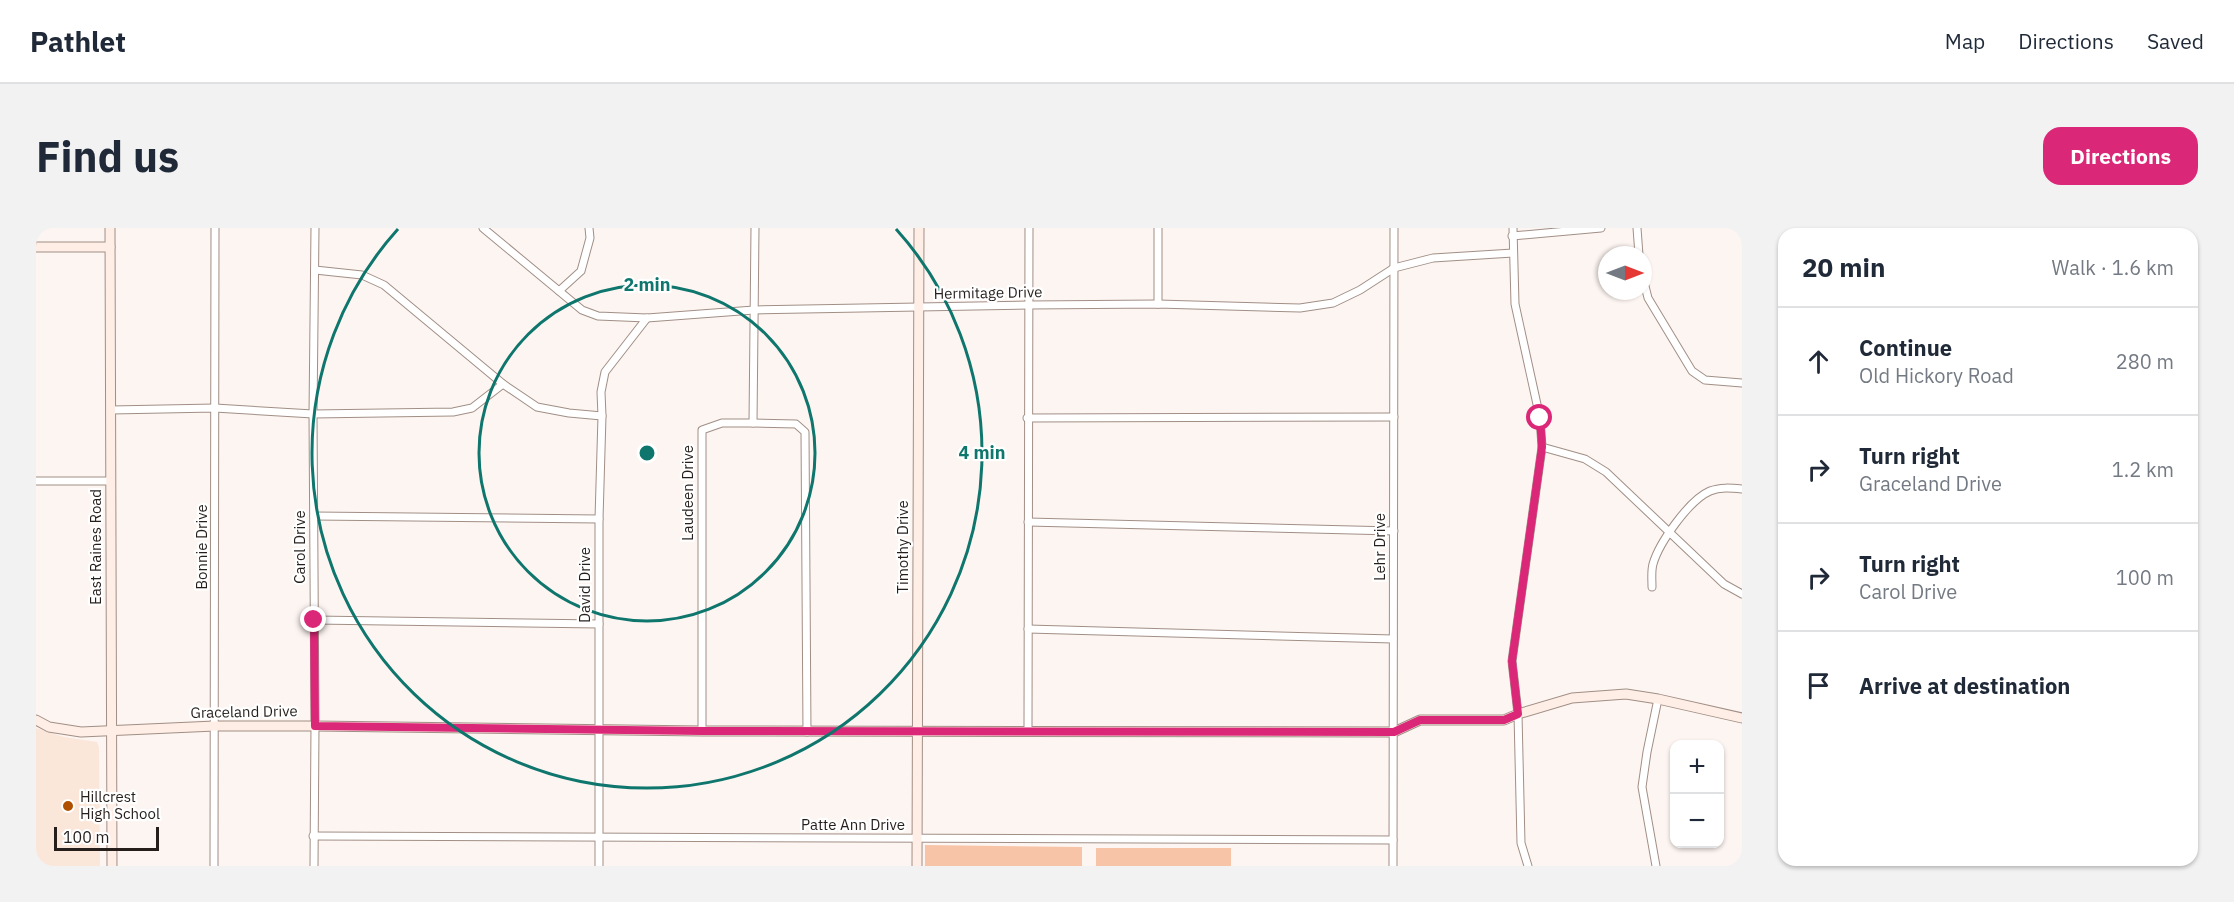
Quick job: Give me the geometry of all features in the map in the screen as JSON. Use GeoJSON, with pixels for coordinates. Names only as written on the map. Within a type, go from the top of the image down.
{"type":"FeatureCollection","features":[{"type":"Feature","properties":{"kind":"street","name":"East Raines Road"},"geometry":{"type":"LineString","coordinates":[[110,228],[112,866]]}},
{"type":"Feature","properties":{"kind":"street","name":"Bonnie Drive"},"geometry":{"type":"LineString","coordinates":[[214,866],[215,228]]}},
{"type":"Feature","properties":{"kind":"street","name":"Carol Drive"},"geometry":{"type":"LineString","coordinates":[[314,866],[315,228]]}},
{"type":"Feature","properties":{"kind":"street","name":"Hermitage Drive"},"geometry":{"type":"LineString","coordinates":[[483,228],[582,310],[598,316],[647,318],[754,310],[1029,305],[1158,304],[1300,308],[1333,303],[1360,290],[1394,268],[1433,258],[1514,253]]}},
{"type":"Feature","properties":{"kind":"street"},"geometry":{"type":"LineString","coordinates":[[559,291],[581,271],[590,238],[590,228]]}},
{"type":"Feature","properties":{"kind":"street"},"geometry":{"type":"LineString","coordinates":[[755,228],[753,423],[796,424],[805,432],[807,732]]}},
{"type":"Feature","properties":{"kind":"street","name":"Timothy Drive"},"geometry":{"type":"LineString","coordinates":[[917,866],[919,228]]}},
{"type":"Feature","properties":{"kind":"street"},"geometry":{"type":"LineString","coordinates":[[1028,731],[1029,228]]}},
{"type":"Feature","properties":{"kind":"street"},"geometry":{"type":"LineString","coordinates":[[1158,228],[1158,304]]}},
{"type":"Feature","properties":{"kind":"street","name":"Lehr Drive"},"geometry":{"type":"LineString","coordinates":[[1393,866],[1394,228]]}},
{"type":"Feature","properties":{"kind":"street"},"geometry":{"type":"LineString","coordinates":[[1528,866],[1521,843],[1518,714],[1512,661],[1542,447],[1540,418],[1515,304],[1512,232],[1601,228]]}},
{"type":"Feature","properties":{"kind":"street"},"geometry":{"type":"LineString","coordinates":[[1637,228],[1638,246]]}},
{"type":"Feature","properties":{"kind":"street"},"geometry":{"type":"LineString","coordinates":[[36,247],[110,247]]}},
{"type":"Feature","properties":{"kind":"street"},"geometry":{"type":"LineString","coordinates":[[315,270],[362,275],[384,285],[503,384],[537,407],[602,416]]}},
{"type":"Feature","properties":{"kind":"street"},"geometry":{"type":"LineString","coordinates":[[1649,300],[1692,371],[1705,380],[1742,383]]}},
{"type":"Feature","properties":{"kind":"street","name":"David Drive"},"geometry":{"type":"LineString","coordinates":[[599,866],[601,392],[605,372],[647,318]]}},
{"type":"Feature","properties":{"kind":"street"},"geometry":{"type":"LineString","coordinates":[[111,410],[215,408],[313,414],[453,412],[471,408],[503,384]]}},
{"type":"Feature","properties":{"kind":"street"},"geometry":{"type":"LineString","coordinates":[[1027,418],[1394,417]]}},
{"type":"Feature","properties":{"kind":"street","name":"Laudeen Drive"},"geometry":{"type":"LineString","coordinates":[[702,731],[702,430],[722,423],[753,423]]}},
{"type":"Feature","properties":{"kind":"street"},"geometry":{"type":"LineString","coordinates":[[1542,447],[1586,459],[1606,472],[1671,531],[1724,584],[1742,594]]}},
{"type":"Feature","properties":{"kind":"street"},"geometry":{"type":"LineString","coordinates":[[36,481],[111,481]]}},
{"type":"Feature","properties":{"kind":"street"},"geometry":{"type":"LineString","coordinates":[[1652,587],[1652,566],[1658,550],[1695,500],[1710,491],[1726,488],[1742,489]]}},
{"type":"Feature","properties":{"kind":"street"},"geometry":{"type":"LineString","coordinates":[[314,516],[599,519]]}},
{"type":"Feature","properties":{"kind":"street"},"geometry":{"type":"LineString","coordinates":[[1028,522],[1394,531]]}},
{"type":"Feature","properties":{"kind":"street"},"geometry":{"type":"LineString","coordinates":[[314,620],[599,624]]}},
{"type":"Feature","properties":{"kind":"street"},"geometry":{"type":"LineString","coordinates":[[1028,629],[1393,639]]}},
{"type":"Feature","properties":{"kind":"street","name":"Graceland Drive"},"geometry":{"type":"LineString","coordinates":[[36,720],[50,727],[81,732],[215,726],[807,732],[1394,732],[1420,720],[1504,720],[1572,698],[1626,694],[1742,718]]}},
{"type":"Feature","properties":{"kind":"street"},"geometry":{"type":"LineString","coordinates":[[1656,866],[1642,787],[1658,699]]}},
{"type":"Feature","properties":{"kind":"street","name":"Patte Ann Drive"},"geometry":{"type":"LineString","coordinates":[[314,836],[1393,840]]}},
{"type":"Feature","properties":{"kind":"shaded area","name":"Hillcrest High School"},"geometry":{"type":"Polygon","coordinates":[[[36,728],[64,737],[97,742],[99,747],[100,866],[36,866],[36,728]]]}},
{"type":"Feature","properties":{"kind":"shaded area"},"geometry":{"type":"Polygon","coordinates":[[[925,845],[1082,847],[1082,866],[925,866],[925,845]]]}},
{"type":"Feature","properties":{"kind":"shaded area"},"geometry":{"type":"Polygon","coordinates":[[[1096,848],[1231,848],[1231,866],[1096,866],[1096,848]]]}},
{"type":"Feature","properties":{"kind":"place","name":"Hillcrest High School"},"geometry":{"type":"Point","coordinates":[68,806]}},
{"type":"Feature","properties":{"kind":"route"},"geometry":{"type":"LineString","coordinates":[[314,620],[315,726],[702,731],[1394,732],[1420,720],[1504,720],[1518,714],[1512,661],[1542,447],[1540,418]]}}]}
